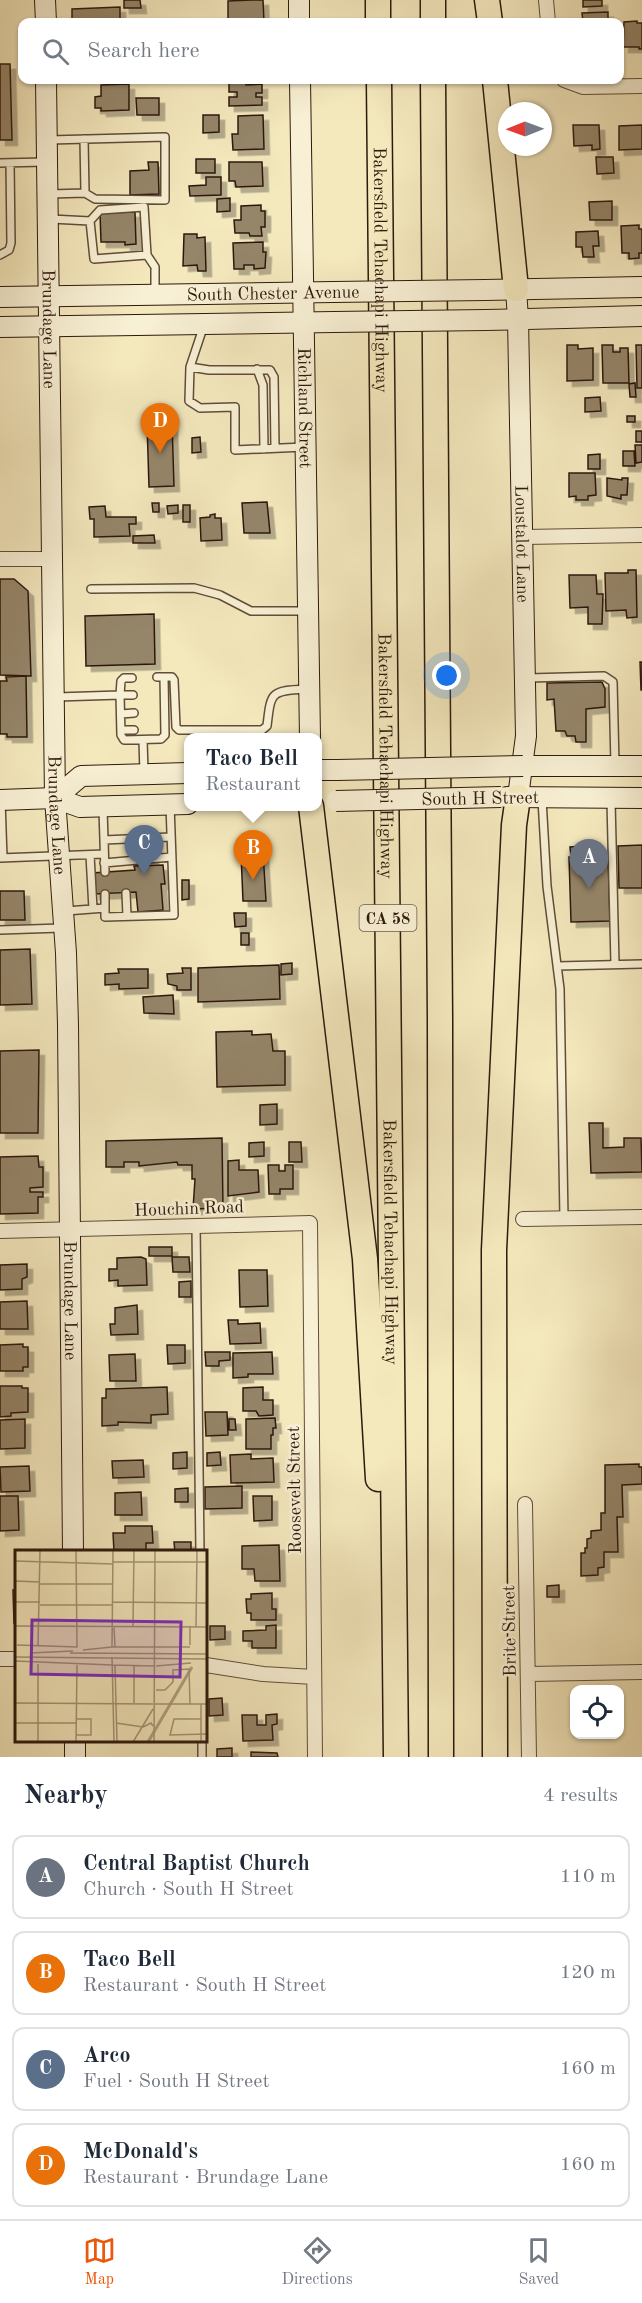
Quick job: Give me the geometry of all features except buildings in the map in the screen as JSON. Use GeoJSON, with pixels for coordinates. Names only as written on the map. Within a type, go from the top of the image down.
{"type":"FeatureCollection","features":[{"type":"Feature","properties":{"kind":"highway"},"geometry":{"type":"LineString","coordinates":[[378,0],[378,18]]}},
{"type":"Feature","properties":{"kind":"highway"},"geometry":{"type":"LineString","coordinates":[[433,0],[433,18]]}},
{"type":"Feature","properties":{"kind":"highway"},"geometry":{"type":"LineString","coordinates":[[487,0],[489,18]]}},
{"type":"Feature","properties":{"kind":"highway","name":"Bakersfield Tehachapi Highway"},"geometry":{"type":"LineString","coordinates":[[379,84],[396,1757]]}},
{"type":"Feature","properties":{"kind":"highway","name":"CA 58"},"geometry":{"type":"LineString","coordinates":[[434,84],[440,1008],[441,1757]]}},
{"type":"Feature","properties":{"kind":"highway"},"geometry":{"type":"LineString","coordinates":[[495,84],[516,289]]}},
{"type":"Feature","properties":{"kind":"highway"},"geometry":{"type":"LineString","coordinates":[[495,1757],[494,1250],[514,825],[510,797]]}},
{"type":"Feature","properties":{"kind":"highway"},"geometry":{"type":"LineString","coordinates":[[311,811],[365,1259],[396,1757]]}},
{"type":"Feature","properties":{"kind":"main road"},"geometry":{"type":"LineString","coordinates":[[45,0],[46,18]]}},
{"type":"Feature","properties":{"kind":"main road"},"geometry":{"type":"LineString","coordinates":[[299,0],[299,18]]}},
{"type":"Feature","properties":{"kind":"main road","name":"Brundage Lane"},"geometry":{"type":"LineString","coordinates":[[46,84],[55,798],[68,1025],[73,1550]]}},
{"type":"Feature","properties":{"kind":"main road","name":"Richland Street"},"geometry":{"type":"LineString","coordinates":[[300,84],[310,733]]}},
{"type":"Feature","properties":{"kind":"main road","name":"South Chester Avenue"},"geometry":{"type":"LineString","coordinates":[[0,297],[642,287]]}},
{"type":"Feature","properties":{"kind":"main road","name":"Loustalot Lane"},"geometry":{"type":"LineString","coordinates":[[510,797],[524,766],[526,736],[524,537],[516,289]]}},
{"type":"Feature","properties":{"kind":"main road","name":"South Chester Avenue"},"geometry":{"type":"LineString","coordinates":[[0,327],[486,320],[642,315]]}},
{"type":"Feature","properties":{"kind":"main road","name":"South H Street"},"geometry":{"type":"LineString","coordinates":[[322,770],[642,766]]}},
{"type":"Feature","properties":{"kind":"main road"},"geometry":{"type":"LineString","coordinates":[[55,798],[81,776],[184,773]]}},
{"type":"Feature","properties":{"kind":"main road","name":"South H Street"},"geometry":{"type":"LineString","coordinates":[[327,801],[510,797],[642,798]]}},
{"type":"Feature","properties":{"kind":"main road"},"geometry":{"type":"LineString","coordinates":[[0,800],[55,798],[80,807],[179,805]]}},
{"type":"Feature","properties":{"kind":"street"},"geometry":{"type":"LineString","coordinates":[[546,0],[548,18]]}},
{"type":"Feature","properties":{"kind":"street"},"geometry":{"type":"LineString","coordinates":[[575,84],[583,87],[642,86]]}},
{"type":"Feature","properties":{"kind":"street"},"geometry":{"type":"LineString","coordinates":[[524,537],[642,535]]}},
{"type":"Feature","properties":{"kind":"street"},"geometry":{"type":"LineString","coordinates":[[0,559],[51,559]]}},
{"type":"Feature","properties":{"kind":"street"},"geometry":{"type":"LineString","coordinates":[[523,1219],[642,1217]]}},
{"type":"Feature","properties":{"kind":"street","name":"Houchin Road"},"geometry":{"type":"LineString","coordinates":[[0,1231],[70,1231],[310,1223]]}},
{"type":"Feature","properties":{"kind":"street","name":"Roosevelt Street"},"geometry":{"type":"LineString","coordinates":[[310,1223],[315,1757]]}},
{"type":"Feature","properties":{"kind":"street","name":"Brite Street"},"geometry":{"type":"LineString","coordinates":[[525,1504],[529,1757]]}},
{"type":"Feature","properties":{"kind":"street"},"geometry":{"type":"LineString","coordinates":[[207,1665],[263,1674],[314,1677]]}},
{"type":"Feature","properties":{"kind":"street"},"geometry":{"type":"LineString","coordinates":[[528,1674],[642,1672]]}},
{"type":"Feature","properties":{"kind":"lane"},"geometry":{"type":"LineString","coordinates":[[47,140],[165,137],[165,200],[95,199],[85,193],[48,194]]}},
{"type":"Feature","properties":{"kind":"lane"},"geometry":{"type":"LineString","coordinates":[[84,139],[85,193]]}},
{"type":"Feature","properties":{"kind":"lane"},"geometry":{"type":"LineString","coordinates":[[0,163],[47,162]]}},
{"type":"Feature","properties":{"kind":"lane"},"geometry":{"type":"LineString","coordinates":[[0,255],[9,250],[11,243],[10,163]]}},
{"type":"Feature","properties":{"kind":"lane"},"geometry":{"type":"LineString","coordinates":[[48,219],[90,220],[100,210],[144,207],[147,255],[155,267],[154,295]]}},
{"type":"Feature","properties":{"kind":"lane"},"geometry":{"type":"LineString","coordinates":[[90,220],[93,259],[147,255]]}},
{"type":"Feature","properties":{"kind":"lane"},"geometry":{"type":"LineString","coordinates":[[204,324],[190,367],[189,401],[200,408],[235,407],[236,450],[304,447]]}},
{"type":"Feature","properties":{"kind":"lane"},"geometry":{"type":"LineString","coordinates":[[190,367],[209,370],[270,370],[274,377],[275,448]]}},
{"type":"Feature","properties":{"kind":"lane"},"geometry":{"type":"LineString","coordinates":[[257,369],[263,385],[264,449]]}},
{"type":"Feature","properties":{"kind":"lane"},"geometry":{"type":"LineString","coordinates":[[91,590],[194,588],[220,595],[251,610],[307,611]]}},
{"type":"Feature","properties":{"kind":"lane"},"geometry":{"type":"LineString","coordinates":[[525,678],[604,676],[613,682],[615,766]]}},
{"type":"Feature","properties":{"kind":"lane"},"geometry":{"type":"LineString","coordinates":[[132,678],[124,678],[121,681],[121,730],[124,740],[161,739],[165,735],[161,730],[160,677],[172,677],[174,680],[176,728],[210,733]]}},
{"type":"Feature","properties":{"kind":"lane"},"geometry":{"type":"LineString","coordinates":[[230,733],[262,730],[267,726],[271,698],[284,690],[309,688]]}},
{"type":"Feature","properties":{"kind":"lane"},"geometry":{"type":"LineString","coordinates":[[53,697],[134,695]]}},
{"type":"Feature","properties":{"kind":"lane"},"geometry":{"type":"LineString","coordinates":[[121,714],[134,713]]}},
{"type":"Feature","properties":{"kind":"lane"},"geometry":{"type":"LineString","coordinates":[[121,730],[134,730]]}},
{"type":"Feature","properties":{"kind":"lane"},"geometry":{"type":"LineString","coordinates":[[143,740],[144,775]]}},
{"type":"Feature","properties":{"kind":"lane"},"geometry":{"type":"LineString","coordinates":[[542,797],[547,886],[560,989],[564,1218]]}},
{"type":"Feature","properties":{"kind":"lane"},"geometry":{"type":"LineString","coordinates":[[611,798],[615,964]]}},
{"type":"Feature","properties":{"kind":"lane"},"geometry":{"type":"LineString","coordinates":[[0,800],[2,858],[104,854]]}},
{"type":"Feature","properties":{"kind":"lane"},"geometry":{"type":"LineString","coordinates":[[105,894],[105,917],[174,915],[171,837],[179,805]]}},
{"type":"Feature","properties":{"kind":"lane"},"geometry":{"type":"LineString","coordinates":[[103,807],[105,872]]}},
{"type":"Feature","properties":{"kind":"lane"},"geometry":{"type":"LineString","coordinates":[[104,840],[171,837]]}},
{"type":"Feature","properties":{"kind":"lane"},"geometry":{"type":"LineString","coordinates":[[90,855],[93,909]]}},
{"type":"Feature","properties":{"kind":"lane"},"geometry":{"type":"LineString","coordinates":[[104,862],[171,858]]}},
{"type":"Feature","properties":{"kind":"lane"},"geometry":{"type":"LineString","coordinates":[[125,861],[125,871]]}},
{"type":"Feature","properties":{"kind":"lane"},"geometry":{"type":"LineString","coordinates":[[126,893],[127,916]]}},
{"type":"Feature","properties":{"kind":"lane"},"geometry":{"type":"LineString","coordinates":[[0,930],[63,920],[93,909],[105,908]]}},
{"type":"Feature","properties":{"kind":"lane"},"geometry":{"type":"LineString","coordinates":[[556,966],[642,964]]}},
{"type":"Feature","properties":{"kind":"lane"},"geometry":{"type":"LineString","coordinates":[[196,1226],[200,1550]]}},
{"type":"Feature","properties":{"kind":"place","name":"McDonald's"},"geometry":{"type":"Point","coordinates":[160,453]}},
{"type":"Feature","properties":{"kind":"place","name":"Arco"},"geometry":{"type":"Point","coordinates":[144,875]}},
{"type":"Feature","properties":{"kind":"place","name":"Taco Bell"},"geometry":{"type":"Point","coordinates":[253,880]}},
{"type":"Feature","properties":{"kind":"place","name":"Central Baptist Church"},"geometry":{"type":"Point","coordinates":[589,889]}}]}
